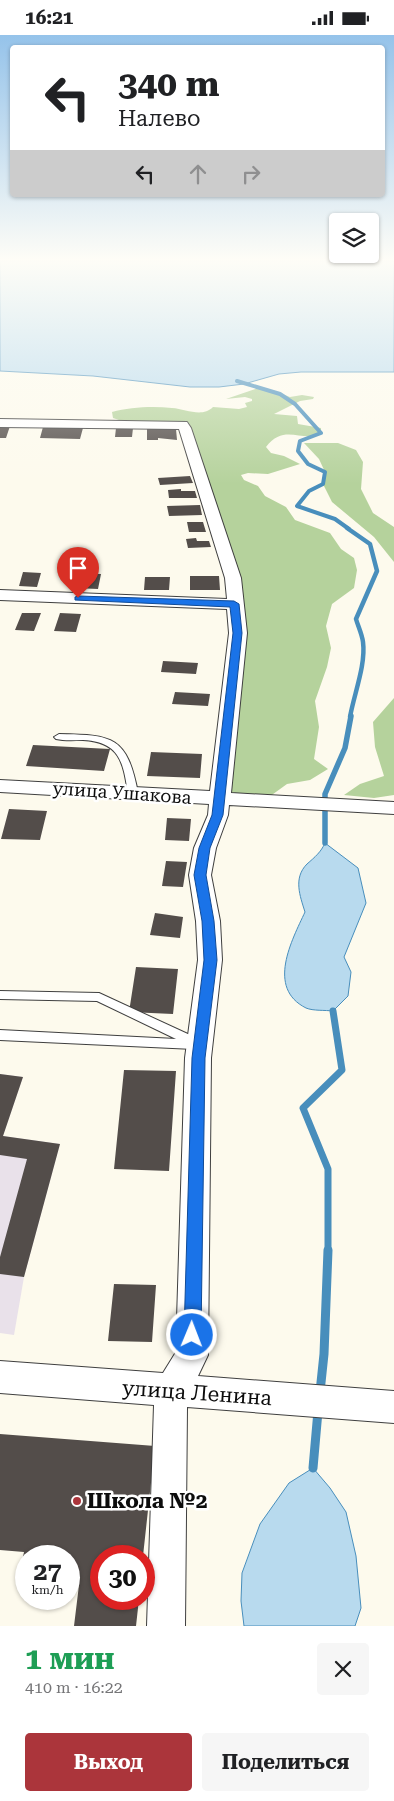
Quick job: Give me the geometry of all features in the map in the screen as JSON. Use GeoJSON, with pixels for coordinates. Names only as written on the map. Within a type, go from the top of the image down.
{"type":"FeatureCollection","features":[{"type":"Feature","properties":{"kind":"street"},"geometry":{"type":"LineString","coordinates":[[0,423],[182,425],[185,428],[233,578],[238,633],[218,799],[218,815],[205,848],[200,875],[208,921],[210,960],[200,1044],[192,1355],[171,1391],[166,1626]]}},
{"type":"Feature","properties":{"kind":"street"},"geometry":{"type":"LineString","coordinates":[[0,595],[234,604]]}},
{"type":"Feature","properties":{"kind":"street","name":"улица Ушакова"},"geometry":{"type":"LineString","coordinates":[[0,786],[394,808]]}},
{"type":"Feature","properties":{"kind":"street","name":"улица Ленина"},"geometry":{"type":"LineString","coordinates":[[0,1377],[394,1407]]}},
{"type":"Feature","properties":{"kind":"lane"},"geometry":{"type":"LineString","coordinates":[[59,737],[105,739],[114,744],[121,751],[127,762],[133,793]]}},
{"type":"Feature","properties":{"kind":"lane"},"geometry":{"type":"LineString","coordinates":[[0,995],[100,997],[200,1044]]}},
{"type":"Feature","properties":{"kind":"lane"},"geometry":{"type":"LineString","coordinates":[[0,1035],[200,1044]]}},
{"type":"Feature","properties":{"kind":"shaded area"},"geometry":{"type":"Polygon","coordinates":[[[0,1074],[23,1077],[3,1136],[60,1144],[24,1277],[14,1335],[0,1333],[0,1074]]]}},
{"type":"Feature","properties":{"kind":"green space"},"geometry":{"type":"Polygon","coordinates":[[[258,388],[272,390],[290,397],[302,395],[314,397],[313,399],[300,401],[274,414],[297,416],[298,424],[321,428],[321,433],[314,436],[287,434],[273,440],[266,447],[271,453],[284,456],[300,464],[268,474],[248,473],[241,475],[244,480],[258,486],[265,496],[286,507],[295,520],[330,533],[341,549],[354,558],[357,570],[354,588],[332,604],[326,626],[331,648],[327,667],[315,701],[319,727],[314,759],[328,769],[310,780],[287,784],[269,797],[224,795],[242,633],[188,428],[128,423],[113,418],[112,412],[149,407],[172,408],[194,412],[204,412],[213,407],[239,409],[247,407],[245,403],[252,401],[252,399],[245,397],[226,399],[258,388]]]}},
{"type":"Feature","properties":{"kind":"green space"},"geometry":{"type":"Polygon","coordinates":[[[304,443],[338,443],[356,450],[363,462],[361,489],[373,513],[394,527],[394,562],[374,537],[332,502],[323,484],[325,472],[319,459],[304,443]]]}},
{"type":"Feature","properties":{"kind":"green space"},"geometry":{"type":"Polygon","coordinates":[[[394,698],[394,795],[374,798],[344,795],[360,784],[384,776],[375,747],[373,722],[394,698]]]}},
{"type":"Feature","properties":{"kind":"water"},"geometry":{"type":"Polygon","coordinates":[[[0,335],[394,335],[394,372],[301,372],[279,374],[244,384],[219,387],[190,387],[93,376],[0,371],[0,335]]]}},
{"type":"Feature","properties":{"kind":"water"},"geometry":{"type":"Polygon","coordinates":[[[325,843],[358,868],[366,903],[344,957],[351,972],[348,996],[333,1011],[306,1008],[294,999],[287,989],[285,976],[289,949],[305,912],[299,887],[300,875],[307,864],[320,852],[325,843]]]}},
{"type":"Feature","properties":{"kind":"water"},"geometry":{"type":"Polygon","coordinates":[[[313,1468],[330,1488],[346,1512],[356,1556],[361,1608],[355,1626],[244,1626],[241,1601],[242,1573],[260,1524],[289,1483],[313,1468]]]}},
{"type":"Feature","properties":{"kind":"building"},"geometry":{"type":"Polygon","coordinates":[[[0,426],[10,426],[6,438],[0,438],[0,426]]]}},
{"type":"Feature","properties":{"kind":"building"},"geometry":{"type":"Polygon","coordinates":[[[43,427],[83,428],[80,439],[40,438],[43,427]]]}},
{"type":"Feature","properties":{"kind":"building"},"geometry":{"type":"Polygon","coordinates":[[[116,428],[133,428],[132,437],[115,437],[116,428]]]}},
{"type":"Feature","properties":{"kind":"building"},"geometry":{"type":"Polygon","coordinates":[[[147,429],[176,429],[177,440],[158,438],[158,440],[147,440],[147,429]]]}},
{"type":"Feature","properties":{"kind":"building"},"geometry":{"type":"Polygon","coordinates":[[[190,476],[193,483],[160,485],[158,478],[190,476]]]}},
{"type":"Feature","properties":{"kind":"building"},"geometry":{"type":"Polygon","coordinates":[[[181,489],[181,491],[195,491],[197,498],[169,498],[168,490],[181,489]]]}},
{"type":"Feature","properties":{"kind":"building"},"geometry":{"type":"Polygon","coordinates":[[[200,505],[202,515],[169,516],[167,506],[200,505]]]}},
{"type":"Feature","properties":{"kind":"building"},"geometry":{"type":"Polygon","coordinates":[[[187,522],[203,522],[206,532],[189,532],[187,522]]]}},
{"type":"Feature","properties":{"kind":"building"},"geometry":{"type":"Polygon","coordinates":[[[196,538],[197,541],[209,541],[211,547],[188,548],[186,539],[196,538]]]}},
{"type":"Feature","properties":{"kind":"building"},"geometry":{"type":"Polygon","coordinates":[[[23,572],[41,573],[37,587],[19,586],[23,572]]]}},
{"type":"Feature","properties":{"kind":"building"},"geometry":{"type":"Polygon","coordinates":[[[79,573],[101,574],[98,589],[75,588],[79,573]]]}},
{"type":"Feature","properties":{"kind":"building"},"geometry":{"type":"Polygon","coordinates":[[[190,576],[219,576],[220,590],[190,590],[190,576]]]}},
{"type":"Feature","properties":{"kind":"building"},"geometry":{"type":"Polygon","coordinates":[[[145,577],[170,577],[169,590],[144,590],[145,577]]]}},
{"type":"Feature","properties":{"kind":"building"},"geometry":{"type":"Polygon","coordinates":[[[22,613],[41,613],[34,631],[15,630],[22,613]]]}},
{"type":"Feature","properties":{"kind":"building"},"geometry":{"type":"Polygon","coordinates":[[[60,613],[81,614],[76,632],[54,631],[60,613]]]}},
{"type":"Feature","properties":{"kind":"building"},"geometry":{"type":"Polygon","coordinates":[[[163,661],[198,663],[196,674],[161,672],[163,661]]]}},
{"type":"Feature","properties":{"kind":"building"},"geometry":{"type":"Polygon","coordinates":[[[175,692],[210,694],[208,706],[172,704],[175,692]]]}},
{"type":"Feature","properties":{"kind":"building"},"geometry":{"type":"Polygon","coordinates":[[[33,745],[110,749],[104,771],[26,766],[33,745]]]}},
{"type":"Feature","properties":{"kind":"building"},"geometry":{"type":"Polygon","coordinates":[[[151,752],[202,754],[200,778],[147,776],[151,752]]]}},
{"type":"Feature","properties":{"kind":"building"},"geometry":{"type":"Polygon","coordinates":[[[9,809],[47,811],[40,840],[1,839],[9,809]]]}},
{"type":"Feature","properties":{"kind":"building"},"geometry":{"type":"Polygon","coordinates":[[[167,818],[191,819],[189,841],[165,840],[167,818]]]}},
{"type":"Feature","properties":{"kind":"building"},"geometry":{"type":"Polygon","coordinates":[[[166,861],[187,862],[183,887],[162,886],[166,861]]]}},
{"type":"Feature","properties":{"kind":"building"},"geometry":{"type":"Polygon","coordinates":[[[155,913],[183,917],[180,938],[150,935],[155,913]]]}},
{"type":"Feature","properties":{"kind":"building"},"geometry":{"type":"Polygon","coordinates":[[[136,967],[178,969],[173,1014],[129,1012],[136,967]]]}},
{"type":"Feature","properties":{"kind":"building"},"geometry":{"type":"Polygon","coordinates":[[[124,1070],[176,1071],[169,1171],[114,1169],[124,1070]]]}},
{"type":"Feature","properties":{"kind":"building"},"geometry":{"type":"Polygon","coordinates":[[[0,1074],[23,1077],[3,1136],[60,1144],[24,1277],[0,1274],[0,1257],[27,1159],[0,1155],[0,1074]]]}},
{"type":"Feature","properties":{"kind":"building"},"geometry":{"type":"Polygon","coordinates":[[[114,1284],[156,1285],[152,1342],[108,1341],[114,1284]]]}},
{"type":"Feature","properties":{"kind":"building","name":"Школа №2"},"geometry":{"type":"Polygon","coordinates":[[[0,1434],[155,1446],[144,1545],[90,1545],[90,1610],[138,1610],[136,1626],[74,1626],[76,1610],[80,1610],[80,1545],[15,1545],[15,1551],[0,1550],[0,1434]]]}},
{"type":"Feature","properties":{"kind":"waterway"},"geometry":{"type":"LineString","coordinates":[[237,381],[280,394],[295,404],[321,433],[300,441],[298,451],[308,464],[325,472],[323,484],[309,491],[297,506],[335,519],[349,529]]}},
{"type":"Feature","properties":{"kind":"waterway"},"geometry":{"type":"LineString","coordinates":[[347,528],[370,544],[377,571],[356,619],[362,639],[363,660],[350,717]]}},
{"type":"Feature","properties":{"kind":"waterway"},"geometry":{"type":"LineString","coordinates":[[325,843],[325,794],[345,748],[351,716]]}},
{"type":"Feature","properties":{"kind":"waterway"},"geometry":{"type":"LineString","coordinates":[[328,1250],[328,1169],[303,1108],[342,1070],[333,1011]]}},
{"type":"Feature","properties":{"kind":"waterway"},"geometry":{"type":"LineString","coordinates":[[320,1392],[324,1354],[328,1250]]}},
{"type":"Feature","properties":{"kind":"waterway"},"geometry":{"type":"LineString","coordinates":[[313,1468],[318,1411]]}},
{"type":"Feature","properties":{"kind":"place","name":"Школа №2"},"geometry":{"type":"Point","coordinates":[77,1501]}},
{"type":"Feature","properties":{"kind":"route"},"geometry":{"type":"LineString","coordinates":[[78,598],[234,604],[238,633],[218,799],[218,815],[205,848],[200,875],[208,921],[210,960],[198,1058],[192,1335]]}}]}
